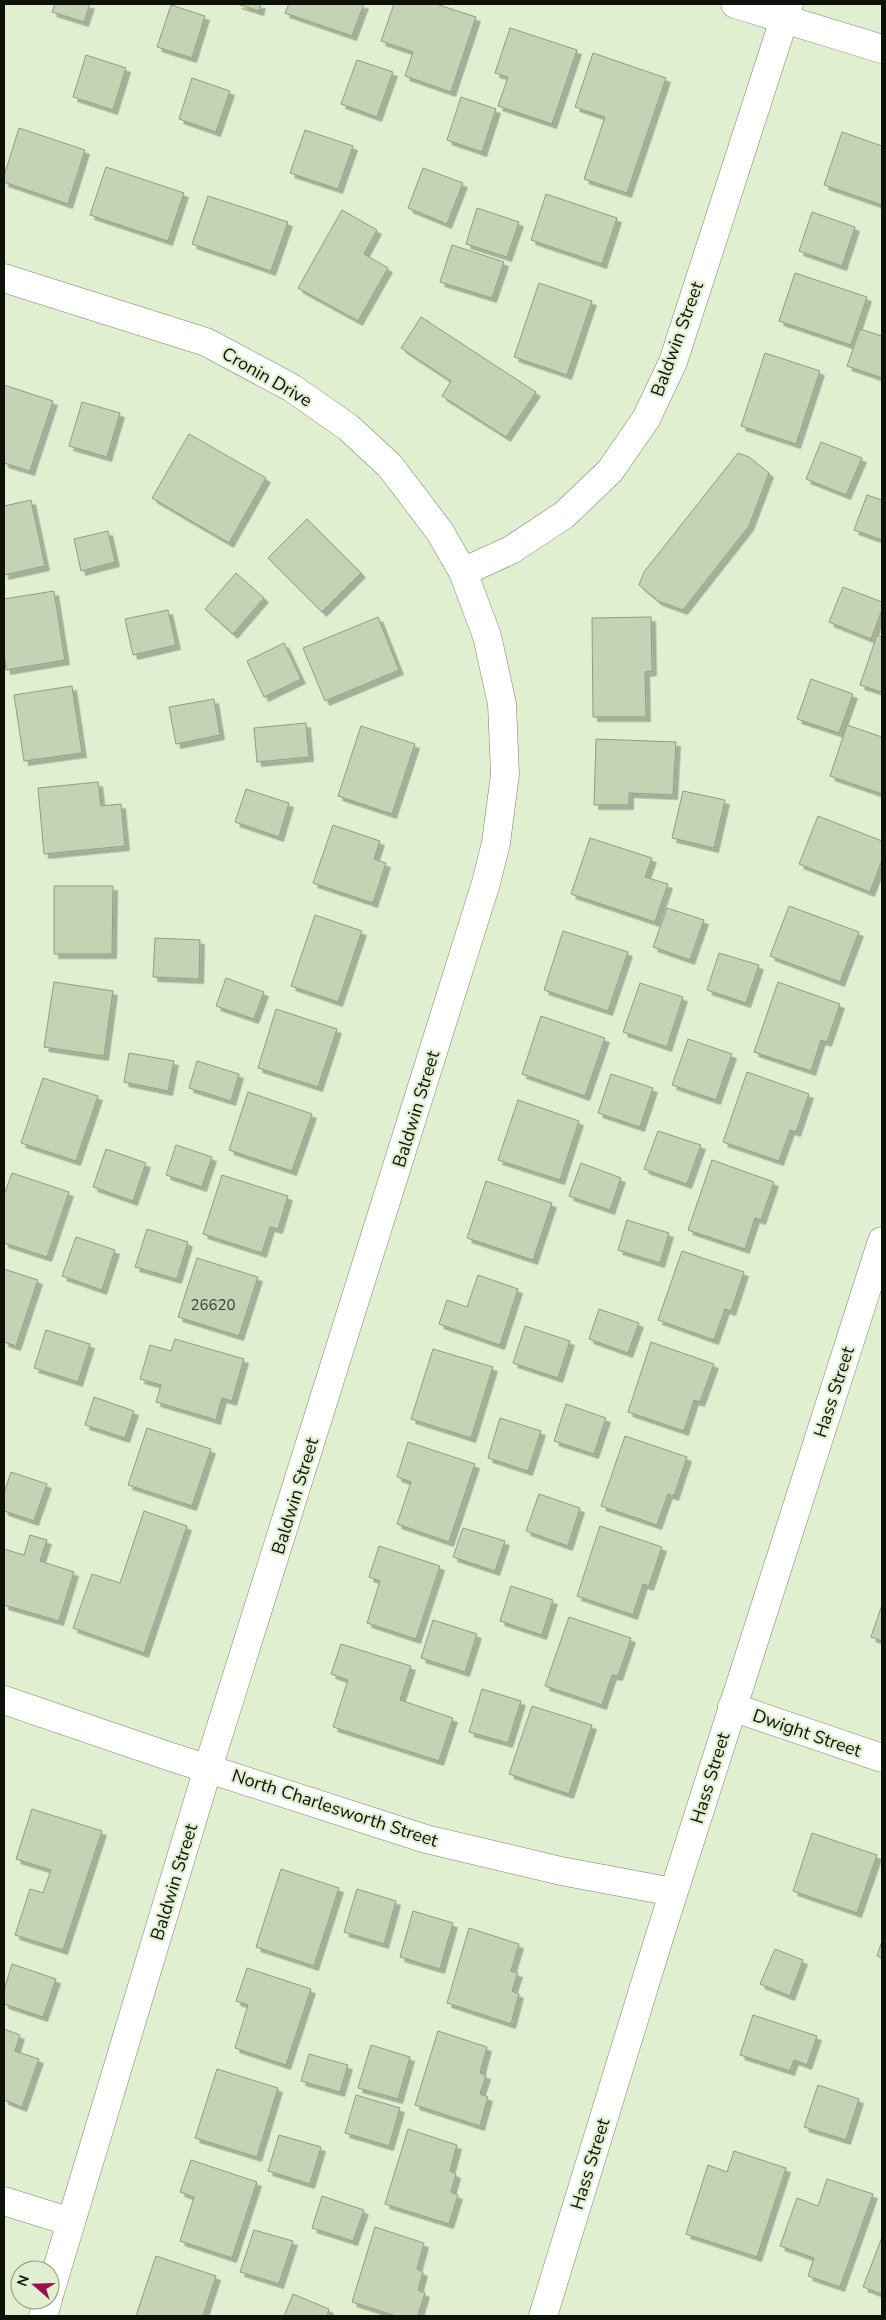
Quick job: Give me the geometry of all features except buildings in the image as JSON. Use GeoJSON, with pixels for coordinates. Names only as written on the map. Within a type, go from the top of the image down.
{"type":"FeatureCollection","features":[{"type":"Feature","properties":{"kind":"street"},"geometry":{"type":"LineString","coordinates":[[735,4],[786,12],[882,50]]}},
{"type":"Feature","properties":{"kind":"street","name":"Baldwin Street"},"geometry":{"type":"LineString","coordinates":[[60,2260],[208,1768],[486,883],[496,843],[505,774],[502,704],[487,636],[463,572],[511,550],[564,515],[610,471],[646,419],[673,362],[786,12]]}},
{"type":"Feature","properties":{"kind":"street","name":"Cronin Drive"},"geometry":{"type":"LineString","coordinates":[[4,278],[206,342],[292,388],[349,428],[390,466],[433,520],[463,572]]}},
{"type":"Feature","properties":{"kind":"street","name":"Hass Street"},"geometry":{"type":"LineString","coordinates":[[547,2315],[674,1892],[882,1241]]}},
{"type":"Feature","properties":{"kind":"street","name":"North Charlesworth Street"},"geometry":{"type":"LineString","coordinates":[[4,1700],[426,1839],[562,1871],[674,1892]]}},
{"type":"Feature","properties":{"kind":"street","name":"Dwight Street"},"geometry":{"type":"LineString","coordinates":[[732,1707],[882,1758]]}},
{"type":"Feature","properties":{"kind":"street"},"geometry":{"type":"LineString","coordinates":[[4,2201],[71,2222]]}}]}
